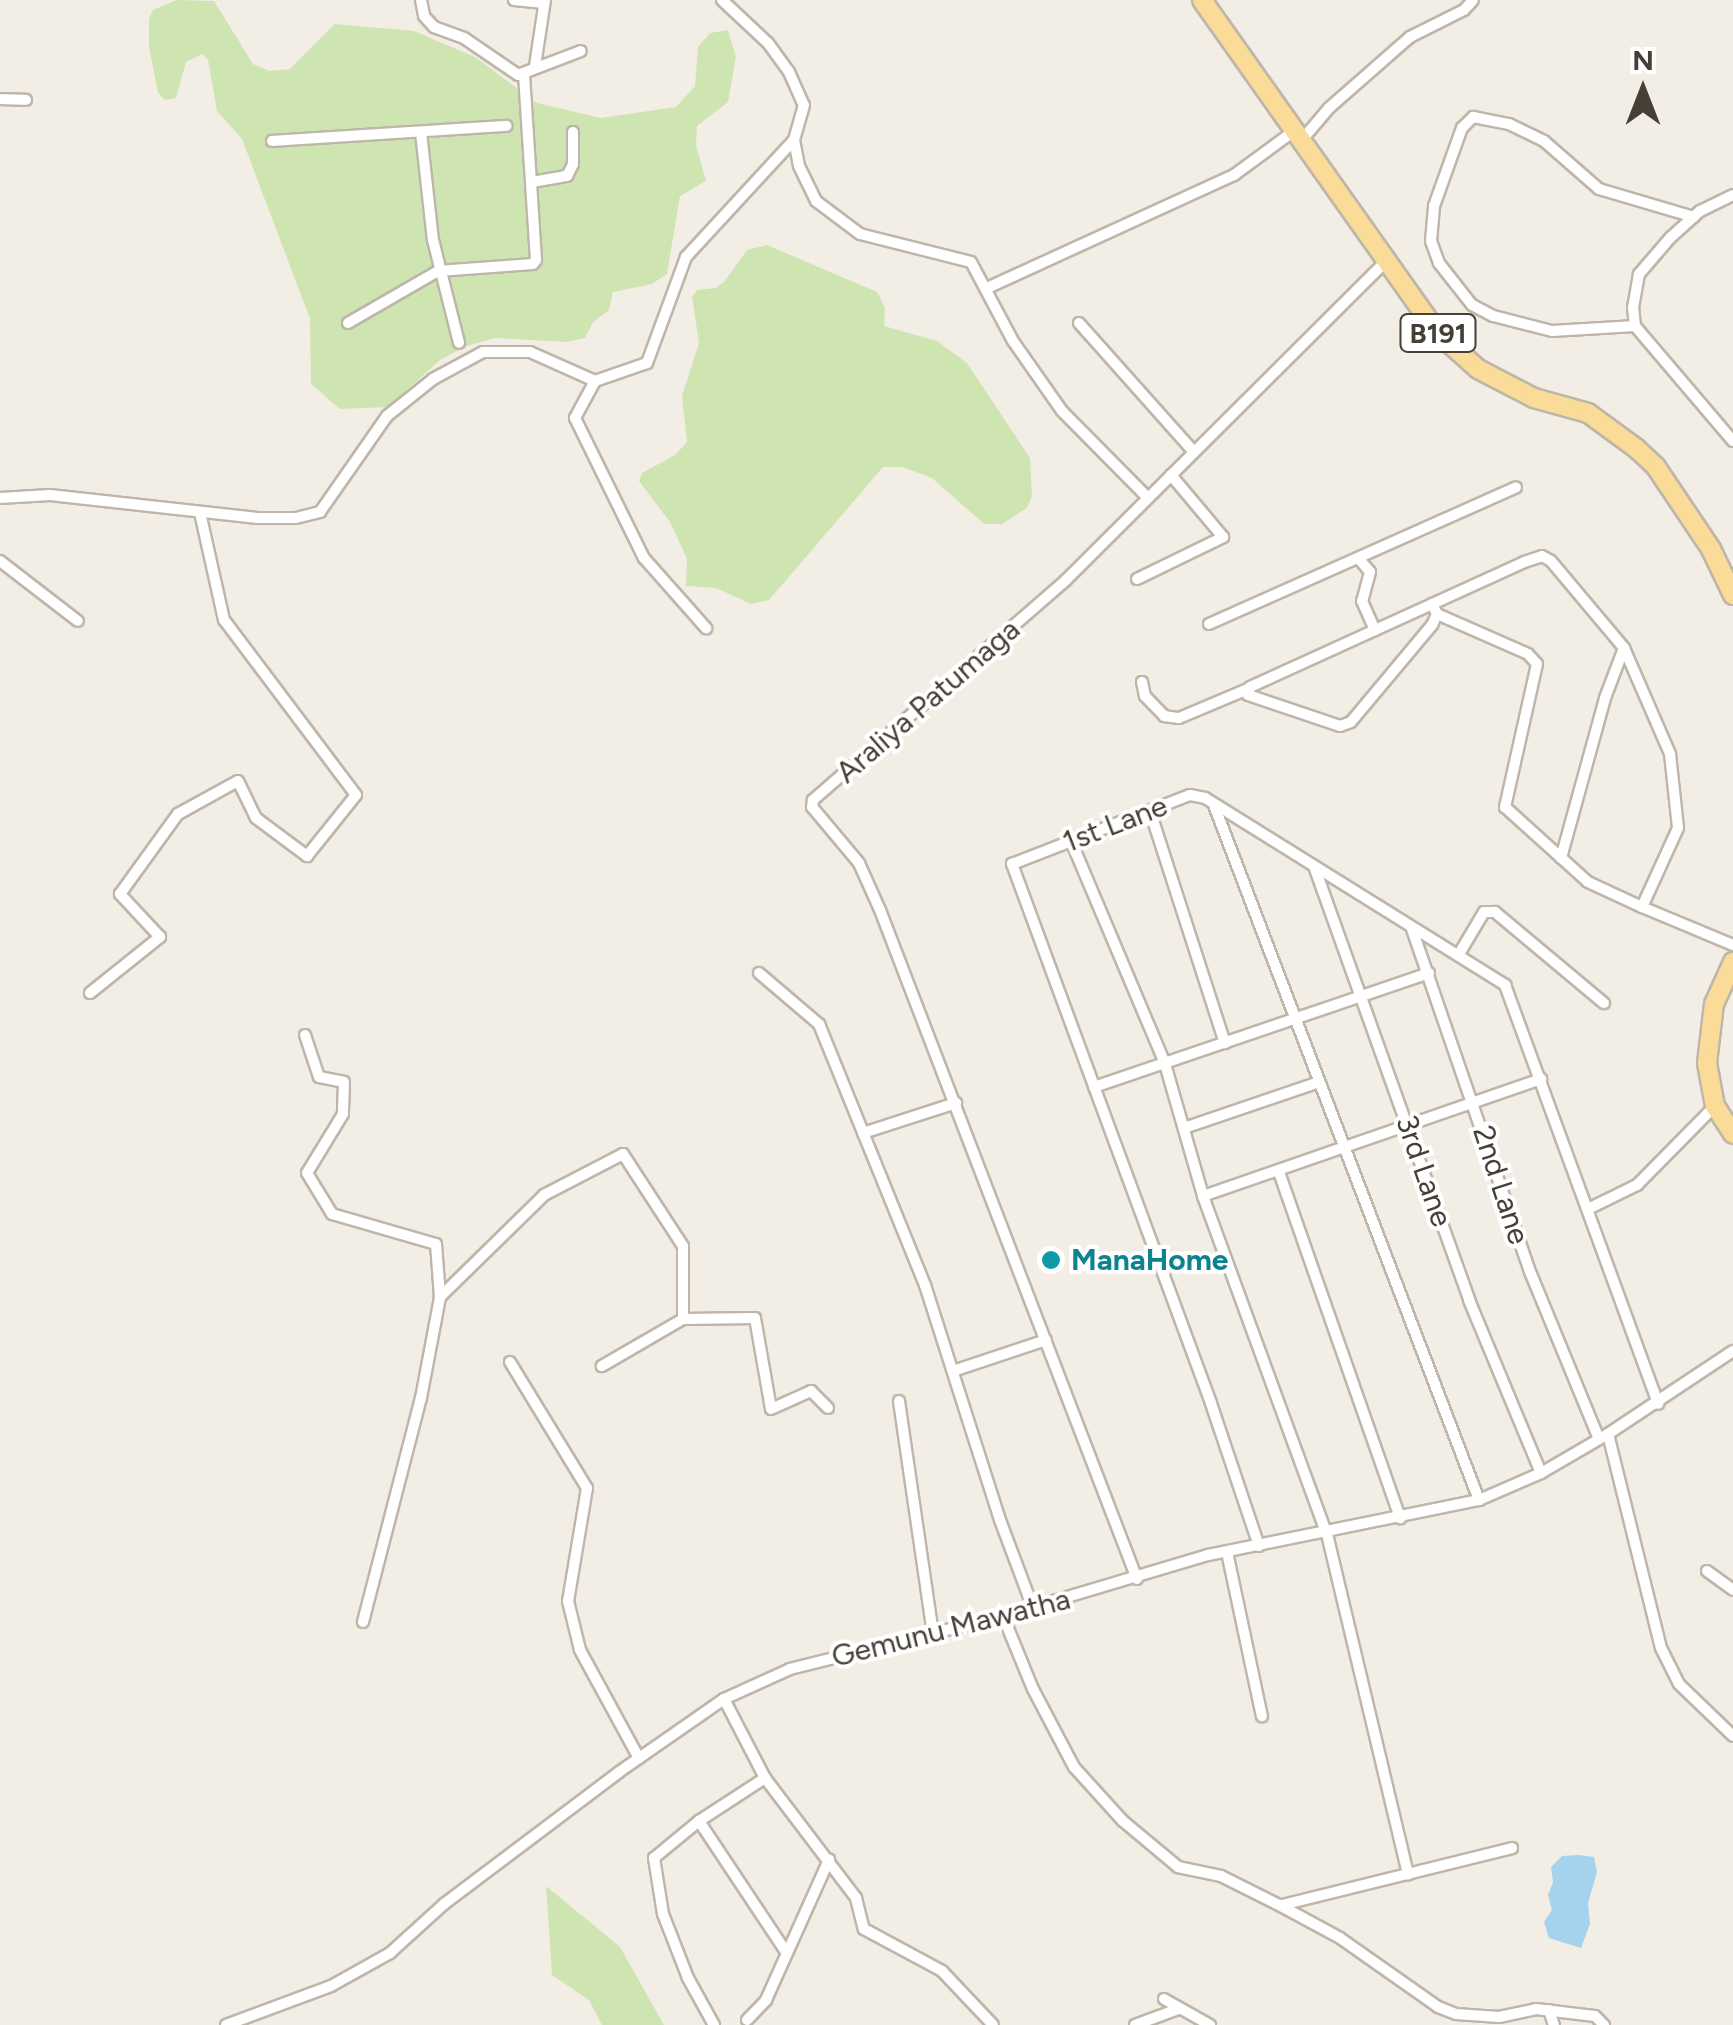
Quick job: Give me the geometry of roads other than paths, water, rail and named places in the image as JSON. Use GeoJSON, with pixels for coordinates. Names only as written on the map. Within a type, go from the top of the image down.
{"type":"FeatureCollection","features":[{"type":"Feature","properties":{"kind":"main road","name":"B191"},"geometry":{"type":"LineString","coordinates":[[1202,0],[1389,258],[1421,311],[1460,355],[1534,398],[1588,413],[1647,458],[1711,550],[1733,595]]}},
{"type":"Feature","properties":{"kind":"main road"},"geometry":{"type":"LineString","coordinates":[[1733,962],[1714,1004],[1707,1062],[1716,1106],[1733,1134]]}},
{"type":"Feature","properties":{"kind":"street"},"geometry":{"type":"LineString","coordinates":[[421,0],[424,16],[434,27],[464,38],[524,76]]}},
{"type":"Feature","properties":{"kind":"street"},"geometry":{"type":"LineString","coordinates":[[514,0],[545,2],[534,66]]}},
{"type":"Feature","properties":{"kind":"street"},"geometry":{"type":"LineString","coordinates":[[706,628],[644,558],[574,418],[595,382],[647,362],[686,257],[794,140],[804,105],[789,72],[768,43],[722,0]]}},
{"type":"Feature","properties":{"kind":"street"},"geometry":{"type":"LineString","coordinates":[[987,288],[1234,175],[1297,136],[1410,37],[1464,10],[1473,0]]}},
{"type":"Feature","properties":{"kind":"street"},"geometry":{"type":"LineString","coordinates":[[348,323],[438,271],[532,264],[538,254],[524,76],[534,66],[581,51]]}},
{"type":"Feature","properties":{"kind":"street"},"geometry":{"type":"LineString","coordinates":[[0,99],[26,100]]}},
{"type":"Feature","properties":{"kind":"street"},"geometry":{"type":"LineString","coordinates":[[1635,326],[1552,330],[1493,316],[1472,305],[1439,263],[1431,242],[1434,206],[1462,128],[1472,117],[1509,124],[1544,142],[1599,189],[1694,217]]}},
{"type":"Feature","properties":{"kind":"street"},"geometry":{"type":"LineString","coordinates":[[272,141],[507,126]]}},
{"type":"Feature","properties":{"kind":"street"},"geometry":{"type":"LineString","coordinates":[[422,132],[438,271],[459,344]]}},
{"type":"Feature","properties":{"kind":"street"},"geometry":{"type":"LineString","coordinates":[[532,182],[567,176],[573,164],[573,132]]}},
{"type":"Feature","properties":{"kind":"street"},"geometry":{"type":"LineString","coordinates":[[794,140],[807,186],[834,218],[874,238],[971,262],[1013,341],[1062,411],[1148,498]]}},
{"type":"Feature","properties":{"kind":"street"},"geometry":{"type":"LineString","coordinates":[[1733,196],[1694,217],[1639,274],[1633,307],[1635,326],[1733,440]]}},
{"type":"Feature","properties":{"kind":"street","name":"Araliya Patumaga"},"geometry":{"type":"LineString","coordinates":[[1137,1579],[860,863],[812,807],[813,800],[1066,580],[1389,258]]}},
{"type":"Feature","properties":{"kind":"street"},"geometry":{"type":"LineString","coordinates":[[1078,323],[1194,452]]}},
{"type":"Feature","properties":{"kind":"street"},"geometry":{"type":"LineString","coordinates":[[0,498],[50,495],[200,514],[296,518],[320,512],[387,416],[432,380],[483,352],[508,348],[530,352],[595,382]]}},
{"type":"Feature","properties":{"kind":"street"},"geometry":{"type":"LineString","coordinates":[[1137,579],[1223,537],[1171,475]]}},
{"type":"Feature","properties":{"kind":"street"},"geometry":{"type":"LineString","coordinates":[[1210,624],[1516,488]]}},
{"type":"Feature","properties":{"kind":"street"},"geometry":{"type":"LineString","coordinates":[[90,992],[160,937],[120,894],[178,814],[238,781],[256,818],[306,856],[356,794],[224,620],[200,514]]}},
{"type":"Feature","properties":{"kind":"street"},"geometry":{"type":"LineString","coordinates":[[1142,682],[1145,696],[1164,716],[1180,718],[1375,630],[1434,609],[1542,556],[1552,560],[1624,648],[1660,724],[1678,802],[1676,838],[1642,907]]}},
{"type":"Feature","properties":{"kind":"street"},"geometry":{"type":"LineString","coordinates":[[1358,558],[1370,572],[1362,600],[1375,630]]}},
{"type":"Feature","properties":{"kind":"street"},"geometry":{"type":"LineString","coordinates":[[0,561],[78,621]]}},
{"type":"Feature","properties":{"kind":"street"},"geometry":{"type":"LineString","coordinates":[[1248,689],[1253,700],[1340,726],[1351,722],[1434,609]]}},
{"type":"Feature","properties":{"kind":"street"},"geometry":{"type":"LineString","coordinates":[[1434,609],[1528,654],[1537,664],[1505,808],[1588,882],[1733,944]]}},
{"type":"Feature","properties":{"kind":"street"},"geometry":{"type":"LineString","coordinates":[[1561,858],[1605,698],[1624,648]]}},
{"type":"Feature","properties":{"kind":"street","name":"1st Lane"},"geometry":{"type":"LineString","coordinates":[[1258,1546],[1211,1403],[1012,864],[1190,795],[1214,804],[1505,985],[1658,1404]]}},
{"type":"Feature","properties":{"kind":"street"},"geometry":{"type":"LineString","coordinates":[[1214,804],[1293,1020],[1346,1148],[1479,1500]]}},
{"type":"Feature","properties":{"kind":"street"},"geometry":{"type":"LineString","coordinates":[[1150,811],[1225,1043]]}},
{"type":"Feature","properties":{"kind":"street"},"geometry":{"type":"LineString","coordinates":[[1071,842],[1165,1064],[1187,1128],[1203,1196],[1327,1534],[1408,1876]]}},
{"type":"Feature","properties":{"kind":"street","name":"3rd Lane"},"geometry":{"type":"LineString","coordinates":[[1314,865],[1469,1300],[1541,1473]]}},
{"type":"Feature","properties":{"kind":"street"},"geometry":{"type":"LineString","coordinates":[[1458,954],[1484,912],[1496,912],[1604,1003]]}},
{"type":"Feature","properties":{"kind":"street","name":"2nd Lane"},"geometry":{"type":"LineString","coordinates":[[1412,928],[1530,1274],[1603,1437],[1661,1648],[1679,1684],[1733,1736]]}},
{"type":"Feature","properties":{"kind":"street"},"geometry":{"type":"LineString","coordinates":[[759,972],[819,1024],[925,1285],[1033,1608]]}},
{"type":"Feature","properties":{"kind":"street"},"geometry":{"type":"LineString","coordinates":[[1094,1088],[1429,972]]}},
{"type":"Feature","properties":{"kind":"street"},"geometry":{"type":"LineString","coordinates":[[306,1035],[319,1077],[344,1082],[343,1114],[308,1173],[332,1214],[436,1244],[440,1297],[421,1398],[363,1622]]}},
{"type":"Feature","properties":{"kind":"street"},"geometry":{"type":"LineString","coordinates":[[1203,1196],[1541,1079]]}},
{"type":"Feature","properties":{"kind":"street"},"geometry":{"type":"LineString","coordinates":[[1187,1128],[1318,1082]]}},
{"type":"Feature","properties":{"kind":"street"},"geometry":{"type":"LineString","coordinates":[[864,1133],[956,1103]]}},
{"type":"Feature","properties":{"kind":"street"},"geometry":{"type":"LineString","coordinates":[[1588,1209],[1637,1185],[1716,1106]]}},
{"type":"Feature","properties":{"kind":"street"},"geometry":{"type":"LineString","coordinates":[[440,1297],[544,1195],[623,1154],[683,1246],[683,1319]]}},
{"type":"Feature","properties":{"kind":"street"},"geometry":{"type":"LineString","coordinates":[[1278,1172],[1400,1518]]}},
{"type":"Feature","properties":{"kind":"street"},"geometry":{"type":"LineString","coordinates":[[602,1366],[683,1319],[755,1318],[771,1410],[811,1392],[828,1408]]}},
{"type":"Feature","properties":{"kind":"street"},"geometry":{"type":"LineString","coordinates":[[952,1371],[1046,1340]]}},
{"type":"Feature","properties":{"kind":"street","name":"Gemunu Mawatha"},"geometry":{"type":"LineString","coordinates":[[226,2025],[331,1986],[390,1952],[444,1904],[640,1758],[724,1699],[790,1669],[1033,1608],[1226,1552],[1479,1500],[1541,1473],[1603,1437],[1733,1351]]}},
{"type":"Feature","properties":{"kind":"street"},"geometry":{"type":"LineString","coordinates":[[510,1362],[586,1488],[568,1601],[580,1650],[640,1758]]}},
{"type":"Feature","properties":{"kind":"street"},"geometry":{"type":"LineString","coordinates":[[899,1401],[934,1633]]}},
{"type":"Feature","properties":{"kind":"street"},"geometry":{"type":"LineString","coordinates":[[1226,1552],[1262,1716]]}},
{"type":"Feature","properties":{"kind":"street"},"geometry":{"type":"LineString","coordinates":[[1707,1572],[1733,1590]]}},
{"type":"Feature","properties":{"kind":"street"},"geometry":{"type":"LineString","coordinates":[[1003,1616],[1058,1738],[1098,1794],[1178,1866],[1221,1876],[1281,1906],[1340,1938],[1438,2007],[1456,2014],[1499,2018],[1549,2010],[1595,2016],[1604,2025]]}},
{"type":"Feature","properties":{"kind":"street"},"geometry":{"type":"LineString","coordinates":[[724,1699],[766,1778],[856,1898],[864,1930],[942,1971],[993,2025]]}},
{"type":"Feature","properties":{"kind":"street"},"geometry":{"type":"LineString","coordinates":[[714,2025],[688,1978],[663,1914],[654,1858],[699,1821],[766,1778]]}},
{"type":"Feature","properties":{"kind":"street"},"geometry":{"type":"LineString","coordinates":[[699,1821],[786,1952]]}},
{"type":"Feature","properties":{"kind":"street"},"geometry":{"type":"LineString","coordinates":[[1281,1906],[1512,1848]]}},
{"type":"Feature","properties":{"kind":"street"},"geometry":{"type":"LineString","coordinates":[[747,2024],[766,2000],[829,1860]]}},
{"type":"Feature","properties":{"kind":"street"},"geometry":{"type":"LineString","coordinates":[[1164,1998],[1210,2025]]}},
{"type":"Feature","properties":{"kind":"street"},"geometry":{"type":"LineString","coordinates":[[1135,2025],[1178,2009]]}},
{"type":"Feature","properties":{"kind":"street"},"geometry":{"type":"LineString","coordinates":[[1549,2010],[1554,2025]]}},
{"type":"Feature","properties":{"kind":"water"},"geometry":{"type":"Polygon","coordinates":[[[1562,1856],[1594,1857],[1597,1872],[1588,1903],[1590,1924],[1581,1948],[1549,1938],[1544,1922],[1552,1910],[1548,1895],[1553,1882],[1551,1867],[1562,1856]]]}},
{"type":"Feature","properties":{"kind":"place","name":"ManaHome"},"geometry":{"type":"Point","coordinates":[1051,1260]}}]}
